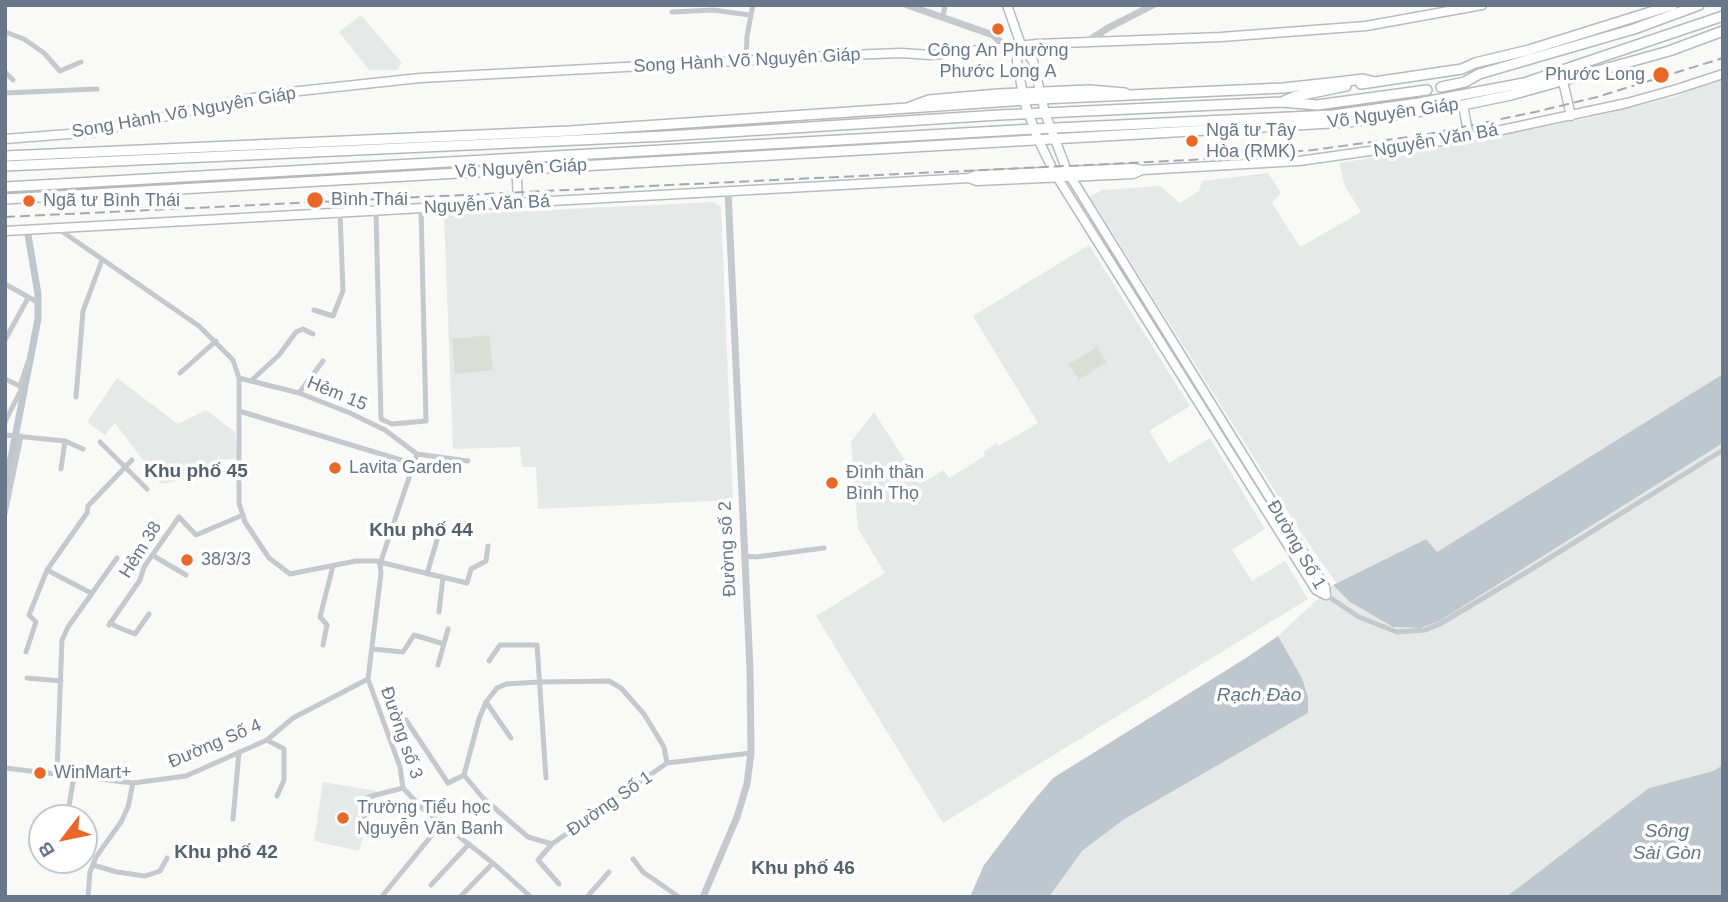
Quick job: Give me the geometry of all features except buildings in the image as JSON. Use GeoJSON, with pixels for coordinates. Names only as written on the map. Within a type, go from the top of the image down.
{"type":"FeatureCollection","features":[{"type":"Feature","properties":{"kind":"main road"},"geometry":{"type":"LineString","coordinates":[[1007,5],[1021,45]]}},
{"type":"Feature","properties":{"kind":"main road","name":"Song Hành Võ Nguyên Giáp"},"geometry":{"type":"LineString","coordinates":[[5,133],[10,139],[94,132],[226,103],[420,78],[901,53],[931,55],[1021,45],[1084,44],[1344,28],[1451,8],[1482,5]]}},
{"type":"Feature","properties":{"kind":"main road","name":"Võ Nguyên Giáp"},"geometry":{"type":"LineString","coordinates":[[1361,84],[1462,69],[1673,5]]}},
{"type":"Feature","properties":{"kind":"main road","name":"Võ Nguyên Giáp"},"geometry":{"type":"LineString","coordinates":[[1441,87],[1465,82],[1479,74],[1634,29],[1699,5]]}},
{"type":"Feature","properties":{"kind":"main road","name":"Võ Nguyên Giáp"},"geometry":{"type":"LineString","coordinates":[[5,187],[1050,128],[1333,115],[1419,103],[1524,83],[1723,16]]}},
{"type":"Feature","properties":{"kind":"main road","name":"Võ Nguyên Giáp"},"geometry":{"type":"LineString","coordinates":[[5,199],[1348,122],[1463,105],[1563,82],[1670,51],[1723,31]]}},
{"type":"Feature","properties":{"kind":"main road","name":"Đường Số 1"},"geometry":{"type":"LineString","coordinates":[[1021,45],[1033,61],[1053,139],[1068,174],[1325,587],[1326,595]]}},
{"type":"Feature","properties":{"kind":"main road","name":"Đường Số 1"},"geometry":{"type":"LineString","coordinates":[[1021,45],[1017,61],[1023,97],[1055,175],[1316,590],[1326,595]]}},
{"type":"Feature","properties":{"kind":"main road"},"geometry":{"type":"LineString","coordinates":[[1462,69],[1479,74]]}},
{"type":"Feature","properties":{"kind":"main road"},"geometry":{"type":"LineString","coordinates":[[1571,116],[1561,71],[1587,76]]}},
{"type":"Feature","properties":{"kind":"main road","name":"Nguyễn Văn Bá"},"geometry":{"type":"LineString","coordinates":[[5,231],[969,178],[976,175],[1133,174],[1142,170],[1310,160],[1469,137],[1571,116],[1677,89],[1723,74]]}},
{"type":"Feature","properties":{"kind":"main road","name":"Võ Nguyên Giáp"},"geometry":{"type":"LineString","coordinates":[[1339,85],[1363,79],[1377,82]]}},
{"type":"Feature","properties":{"kind":"main road"},"geometry":{"type":"LineString","coordinates":[[1511,94],[1524,83]]}},
{"type":"Feature","properties":{"kind":"main road"},"geometry":{"type":"LineString","coordinates":[[1012,114],[1023,97],[1339,85]]}},
{"type":"Feature","properties":{"kind":"main road"},"geometry":{"type":"LineString","coordinates":[[1282,102],[1339,85]]}},
{"type":"Feature","properties":{"kind":"main road","name":"Võ Nguyên Giáp"},"geometry":{"type":"LineString","coordinates":[[5,166],[666,136],[982,115],[1282,102],[1334,103],[1427,90]]}},
{"type":"Feature","properties":{"kind":"main road","name":"Võ Nguyên Giáp"},"geometry":{"type":"LineString","coordinates":[[5,156],[501,135],[960,105],[1023,97]]}},
{"type":"Feature","properties":{"kind":"main road","name":"Võ Nguyên Giáp"},"geometry":{"type":"LineString","coordinates":[[908,108],[929,100],[1023,97]]}},
{"type":"Feature","properties":{"kind":"main road"},"geometry":{"type":"LineString","coordinates":[[960,105],[982,115]]}},
{"type":"Feature","properties":{"kind":"main road"},"geometry":{"type":"LineString","coordinates":[[1463,105],[1469,137]]}},
{"type":"Feature","properties":{"kind":"main road"},"geometry":{"type":"LineString","coordinates":[[516,158],[518,203]]}},
{"type":"Feature","properties":{"kind":"street"},"geometry":{"type":"LineString","coordinates":[[746,61],[753,5]]}},
{"type":"Feature","properties":{"kind":"street"},"geometry":{"type":"LineString","coordinates":[[907,5],[993,36],[1006,47]]}},
{"type":"Feature","properties":{"kind":"street"},"geometry":{"type":"LineString","coordinates":[[943,17],[945,5]]}},
{"type":"Feature","properties":{"kind":"street"},"geometry":{"type":"LineString","coordinates":[[1084,44],[1108,28],[1153,5]]}},
{"type":"Feature","properties":{"kind":"street"},"geometry":{"type":"LineString","coordinates":[[672,12],[713,10],[750,15]]}},
{"type":"Feature","properties":{"kind":"street"},"geometry":{"type":"LineString","coordinates":[[5,32],[23,39],[44,53],[60,71],[80,62]]}},
{"type":"Feature","properties":{"kind":"street"},"geometry":{"type":"LineString","coordinates":[[5,72],[13,80]]}},
{"type":"Feature","properties":{"kind":"street"},"geometry":{"type":"LineString","coordinates":[[5,93],[97,89]]}},
{"type":"Feature","properties":{"kind":"street","name":"Đường số 2"},"geometry":{"type":"LineString","coordinates":[[703,897],[737,817],[747,784],[751,753],[750,676],[728,191]]}},
{"type":"Feature","properties":{"kind":"street"},"geometry":{"type":"LineString","coordinates":[[376,211],[381,419],[392,424],[426,422],[421,208]]}},
{"type":"Feature","properties":{"kind":"street"},"geometry":{"type":"LineString","coordinates":[[314,310],[333,316],[343,291],[340,213]]}},
{"type":"Feature","properties":{"kind":"street"},"geometry":{"type":"LineString","coordinates":[[57,228],[152,292],[216,341],[233,360],[239,378],[239,503],[257,540],[270,558],[290,574],[355,561],[375,561],[467,583],[471,569],[486,561],[488,546]]}},
{"type":"Feature","properties":{"kind":"street"},"geometry":{"type":"LineString","coordinates":[[76,397],[83,311],[102,260]]}},
{"type":"Feature","properties":{"kind":"street"},"geometry":{"type":"LineString","coordinates":[[5,284],[39,303]]}},
{"type":"Feature","properties":{"kind":"street"},"geometry":{"type":"LineString","coordinates":[[5,340],[28,298]]}},
{"type":"Feature","properties":{"kind":"street"},"geometry":{"type":"LineString","coordinates":[[252,381],[279,355],[296,332],[303,329],[313,334]]}},
{"type":"Feature","properties":{"kind":"street"},"geometry":{"type":"LineString","coordinates":[[180,373],[216,341]]}},
{"type":"Feature","properties":{"kind":"street"},"geometry":{"type":"LineString","coordinates":[[299,393],[323,360]]}},
{"type":"Feature","properties":{"kind":"street"},"geometry":{"type":"LineString","coordinates":[[5,422],[20,395],[20,386],[28,362]]}},
{"type":"Feature","properties":{"kind":"street","name":"Hẻm 15"},"geometry":{"type":"LineString","coordinates":[[239,378],[299,393],[385,430],[417,454]]}},
{"type":"Feature","properties":{"kind":"street"},"geometry":{"type":"LineString","coordinates":[[5,379],[20,386]]}},
{"type":"Feature","properties":{"kind":"street"},"geometry":{"type":"LineString","coordinates":[[239,411],[414,464]]}},
{"type":"Feature","properties":{"kind":"street"},"geometry":{"type":"LineString","coordinates":[[8,435],[65,441],[83,449]]}},
{"type":"Feature","properties":{"kind":"street"},"geometry":{"type":"LineString","coordinates":[[5,514],[22,436]]}},
{"type":"Feature","properties":{"kind":"street"},"geometry":{"type":"LineString","coordinates":[[61,469],[65,441]]}},
{"type":"Feature","properties":{"kind":"street"},"geometry":{"type":"LineString","coordinates":[[100,442],[147,489]]}},
{"type":"Feature","properties":{"kind":"street"},"geometry":{"type":"LineString","coordinates":[[1326,595],[1359,617],[1397,632],[1425,630],[1440,624],[1530,570],[1723,450]]}},
{"type":"Feature","properties":{"kind":"street"},"geometry":{"type":"LineString","coordinates":[[417,454],[468,461]]}},
{"type":"Feature","properties":{"kind":"street","name":"Đường số 3"},"geometry":{"type":"LineString","coordinates":[[417,454],[380,564],[382,573],[368,679],[400,767],[403,788],[422,808],[493,863],[531,897]]}},
{"type":"Feature","properties":{"kind":"street"},"geometry":{"type":"LineString","coordinates":[[26,652],[36,622],[29,615],[47,570],[87,513],[88,506],[132,460]]}},
{"type":"Feature","properties":{"kind":"street","name":"Hẻm 38"},"geometry":{"type":"LineString","coordinates":[[149,614],[135,634],[110,623],[179,517],[195,535],[243,515]]}},
{"type":"Feature","properties":{"kind":"street"},"geometry":{"type":"LineString","coordinates":[[428,574],[441,526]]}},
{"type":"Feature","properties":{"kind":"street"},"geometry":{"type":"LineString","coordinates":[[744,556],[756,557],[824,548]]}},
{"type":"Feature","properties":{"kind":"street"},"geometry":{"type":"LineString","coordinates":[[152,555],[186,575]]}},
{"type":"Feature","properties":{"kind":"street"},"geometry":{"type":"LineString","coordinates":[[5,768],[57,773],[62,640],[68,627],[117,558]]}},
{"type":"Feature","properties":{"kind":"street"},"geometry":{"type":"LineString","coordinates":[[323,645],[327,625],[320,617],[333,566]]}},
{"type":"Feature","properties":{"kind":"street"},"geometry":{"type":"LineString","coordinates":[[47,570],[91,593]]}},
{"type":"Feature","properties":{"kind":"street"},"geometry":{"type":"LineString","coordinates":[[439,612],[443,577]]}},
{"type":"Feature","properties":{"kind":"street"},"geometry":{"type":"LineString","coordinates":[[438,665],[448,629]]}},
{"type":"Feature","properties":{"kind":"street"},"geometry":{"type":"LineString","coordinates":[[373,649],[403,652],[412,635],[444,644]]}},
{"type":"Feature","properties":{"kind":"street"},"geometry":{"type":"LineString","coordinates":[[489,661],[500,645],[537,645],[546,778]]}},
{"type":"Feature","properties":{"kind":"street"},"geometry":{"type":"LineString","coordinates":[[27,678],[61,681]]}},
{"type":"Feature","properties":{"kind":"street","name":"Đường Số 4"},"geometry":{"type":"LineString","coordinates":[[57,773],[133,783],[186,776],[267,740],[293,718],[368,679]]}},
{"type":"Feature","properties":{"kind":"street","name":"Đường Số 1"},"geometry":{"type":"LineString","coordinates":[[539,682],[609,681],[621,688],[645,714],[664,747],[667,763]]}},
{"type":"Feature","properties":{"kind":"street"},"geometry":{"type":"LineString","coordinates":[[406,720],[448,783],[464,775],[474,733],[486,702],[497,688],[506,684],[539,682]]}},
{"type":"Feature","properties":{"kind":"street"},"geometry":{"type":"LineString","coordinates":[[486,702],[511,738]]}},
{"type":"Feature","properties":{"kind":"street"},"geometry":{"type":"LineString","coordinates":[[267,740],[284,749],[284,780],[277,796]]}},
{"type":"Feature","properties":{"kind":"street"},"geometry":{"type":"LineString","coordinates":[[233,820],[239,752]]}},
{"type":"Feature","properties":{"kind":"street","name":"Đường Số 1"},"geometry":{"type":"LineString","coordinates":[[464,775],[475,790],[528,837],[552,844],[667,763],[751,753]]}},
{"type":"Feature","properties":{"kind":"street"},"geometry":{"type":"LineString","coordinates":[[69,804],[74,776]]}},
{"type":"Feature","properties":{"kind":"street"},"geometry":{"type":"LineString","coordinates":[[98,854],[121,822],[128,807],[133,783]]}},
{"type":"Feature","properties":{"kind":"street"},"geometry":{"type":"LineString","coordinates":[[362,828],[368,797],[403,788]]}},
{"type":"Feature","properties":{"kind":"street"},"geometry":{"type":"LineString","coordinates":[[383,895],[441,824]]}},
{"type":"Feature","properties":{"kind":"street"},"geometry":{"type":"LineString","coordinates":[[431,885],[469,844]]}},
{"type":"Feature","properties":{"kind":"street"},"geometry":{"type":"LineString","coordinates":[[552,844],[538,860],[559,884]]}},
{"type":"Feature","properties":{"kind":"street"},"geometry":{"type":"LineString","coordinates":[[98,866],[117,872],[145,876],[160,871],[167,858]]}},
{"type":"Feature","properties":{"kind":"street"},"geometry":{"type":"LineString","coordinates":[[632,859],[643,872],[679,897]]}},
{"type":"Feature","properties":{"kind":"street"},"geometry":{"type":"LineString","coordinates":[[460,897],[493,863]]}},
{"type":"Feature","properties":{"kind":"street"},"geometry":{"type":"LineString","coordinates":[[587,897],[609,872]]}},
{"type":"Feature","properties":{"kind":"street"},"geometry":{"type":"LineString","coordinates":[[88,897],[90,874]]}},
{"type":"Feature","properties":{"kind":"shaded area"},"geometry":{"type":"Polygon","coordinates":[[[361,15],[402,63],[397,70],[369,70],[339,32],[361,15]]]}},
{"type":"Feature","properties":{"kind":"shaded area"},"geometry":{"type":"Polygon","coordinates":[[[1723,78],[1723,374],[1436,553],[1426,539],[1336,583],[1300,531],[1090,197],[1102,190],[1160,186],[1180,203],[1199,191],[1202,181],[1268,173],[1281,193],[1272,203],[1300,247],[1361,212],[1345,186],[1339,163],[1473,141],[1592,117],[1674,97],[1723,78]]]}},
{"type":"Feature","properties":{"kind":"shaded area"},"geometry":{"type":"Polygon","coordinates":[[[714,202],[721,207],[733,500],[538,509],[536,467],[522,467],[520,447],[453,449],[444,215],[714,202]]]}},
{"type":"Feature","properties":{"kind":"shaded area"},"geometry":{"type":"Polygon","coordinates":[[[1089,245],[1190,406],[1149,431],[1169,463],[1210,438],[1265,529],[1232,550],[1252,581],[1285,561],[1308,599],[943,823],[816,616],[885,573],[858,529],[851,442],[874,412],[920,484],[944,470],[949,478],[985,456],[983,452],[997,443],[999,446],[1038,423],[973,316],[1089,245]]]}},
{"type":"Feature","properties":{"kind":"shaded area"},"geometry":{"type":"Polygon","coordinates":[[[489,335],[493,370],[455,374],[452,339],[489,335]]]}},
{"type":"Feature","properties":{"kind":"shaded area"},"geometry":{"type":"Polygon","coordinates":[[[1097,347],[1107,362],[1079,380],[1069,364],[1097,347]]]}},
{"type":"Feature","properties":{"kind":"shaded area"},"geometry":{"type":"Polygon","coordinates":[[[117,378],[178,424],[206,410],[235,432],[237,458],[213,461],[215,469],[161,484],[115,423],[105,435],[87,422],[117,378]]]}},
{"type":"Feature","properties":{"kind":"shaded area"},"geometry":{"type":"Polygon","coordinates":[[[1723,443],[1723,765],[1713,771],[1649,788],[1506,897],[1049,897],[1082,851],[1123,820],[1308,713],[1302,678],[1278,636],[1333,585],[1364,611],[1410,629],[1438,622],[1723,443]]]}},
{"type":"Feature","properties":{"kind":"shaded area","name":"Trường Tiểu học Nguyễn Văn Banh"},"geometry":{"type":"Polygon","coordinates":[[[323,782],[377,791],[359,851],[314,841],[323,782]]]}},
{"type":"Feature","properties":{"kind":"water"},"geometry":{"type":"Polygon","coordinates":[[[1723,374],[1723,443],[1438,622],[1420,628],[1393,627],[1350,602],[1333,585],[1426,539],[1437,552],[1723,374]]]}},
{"type":"Feature","properties":{"kind":"water","name":"Rạch Đào"},"geometry":{"type":"Polygon","coordinates":[[[1278,636],[1302,678],[1308,697],[1308,713],[1123,820],[1082,851],[1049,897],[970,897],[984,865],[1053,778],[1278,636]]]}},
{"type":"Feature","properties":{"kind":"water","name":"Sông Sài Gòn"},"geometry":{"type":"Polygon","coordinates":[[[1723,765],[1723,897],[1506,897],[1649,788],[1713,771],[1723,765]]]}},
{"type":"Feature","properties":{"kind":"waterway"},"geometry":{"type":"LineString","coordinates":[[5,489],[38,319],[38,294],[28,235]]}},
{"type":"Feature","properties":{"kind":"railway"},"geometry":{"type":"LineString","coordinates":[[5,217],[1191,160],[1313,150],[1424,135],[1535,112],[1597,97],[1723,58]]}},
{"type":"Feature","properties":{"kind":"place","name":"Công An Phường Phước Long A"},"geometry":{"type":"Point","coordinates":[998,29]}},
{"type":"Feature","properties":{"kind":"place","name":"Phước Long"},"geometry":{"type":"Point","coordinates":[1661,75]}},
{"type":"Feature","properties":{"kind":"place","name":"Ngã tư Tây Hòa (RMK)"},"geometry":{"type":"Point","coordinates":[1192,141]}},
{"type":"Feature","properties":{"kind":"place","name":"Bình Thái"},"geometry":{"type":"Point","coordinates":[315,200]}},
{"type":"Feature","properties":{"kind":"place","name":"Ngã tư Bình Thái"},"geometry":{"type":"Point","coordinates":[29,201]}},
{"type":"Feature","properties":{"kind":"place","name":"Lavita Garden"},"geometry":{"type":"Point","coordinates":[335,468]}},
{"type":"Feature","properties":{"kind":"place","name":"Đình thần Bình Thọ"},"geometry":{"type":"Point","coordinates":[832,483]}},
{"type":"Feature","properties":{"kind":"place","name":"38/3/3"},"geometry":{"type":"Point","coordinates":[187,560]}},
{"type":"Feature","properties":{"kind":"place","name":"WinMart+"},"geometry":{"type":"Point","coordinates":[40,773]}},
{"type":"Feature","properties":{"kind":"place","name":"Trường Tiểu học Nguyễn Văn Banh"},"geometry":{"type":"Point","coordinates":[343,818]}},
{"type":"Feature","properties":{"kind":"district","name":"Khu phố 45"},"geometry":{"type":"Point","coordinates":[196,472]}},
{"type":"Feature","properties":{"kind":"district","name":"Khu phố 44"},"geometry":{"type":"Point","coordinates":[421,531]}},
{"type":"Feature","properties":{"kind":"district","name":"Khu phố 42"},"geometry":{"type":"Point","coordinates":[226,853]}},
{"type":"Feature","properties":{"kind":"district","name":"Khu phố 46"},"geometry":{"type":"Point","coordinates":[803,869]}}]}
